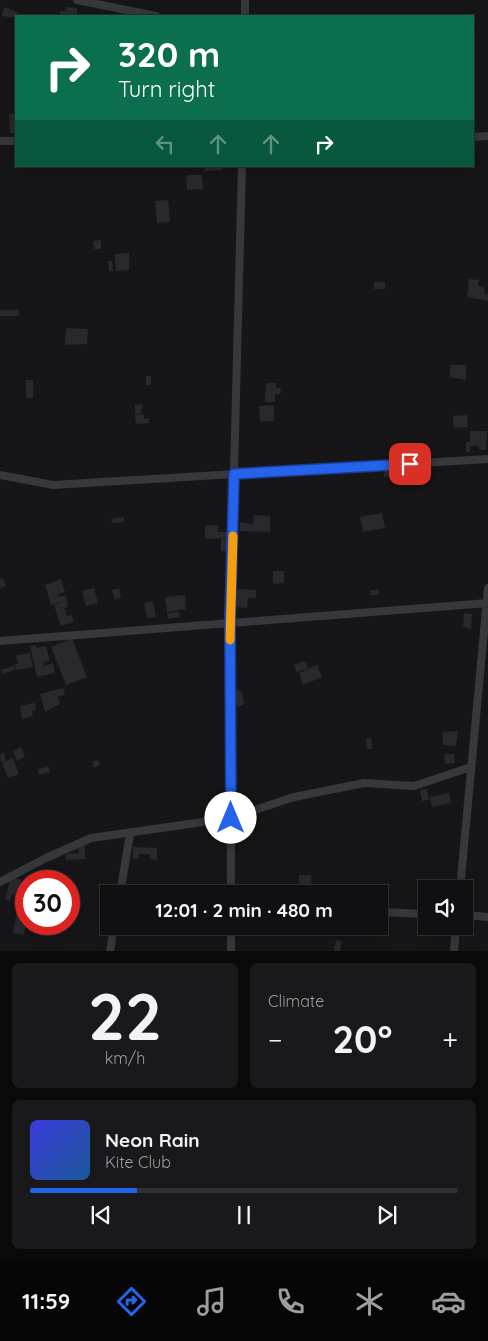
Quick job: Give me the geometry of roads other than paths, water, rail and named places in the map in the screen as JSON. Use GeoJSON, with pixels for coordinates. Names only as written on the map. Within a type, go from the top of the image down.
{"type":"FeatureCollection","features":[{"type":"Feature","properties":{"kind":"street"},"geometry":{"type":"LineString","coordinates":[[78,0],[151,15]]}},
{"type":"Feature","properties":{"kind":"street"},"geometry":{"type":"LineString","coordinates":[[245,0],[245,15]]}},
{"type":"Feature","properties":{"kind":"street"},"geometry":{"type":"LineString","coordinates":[[474,137],[488,136]]}},
{"type":"Feature","properties":{"kind":"street"},"geometry":{"type":"LineString","coordinates":[[0,141],[15,141]]}},
{"type":"Feature","properties":{"kind":"street"},"geometry":{"type":"LineString","coordinates":[[231,885],[230,623],[242,167]]}},
{"type":"Feature","properties":{"kind":"street"},"geometry":{"type":"LineString","coordinates":[[0,475],[53,485],[488,459]]}},
{"type":"Feature","properties":{"kind":"street"},"geometry":{"type":"LineString","coordinates":[[461,880],[488,588]]}},
{"type":"Feature","properties":{"kind":"street"},"geometry":{"type":"LineString","coordinates":[[0,641],[487,604]]}},
{"type":"Feature","properties":{"kind":"street"},"geometry":{"type":"LineString","coordinates":[[1,884],[46,858],[91,838],[130,834],[231,818],[294,797],[364,783],[414,786],[471,767]]}},
{"type":"Feature","properties":{"kind":"street"},"geometry":{"type":"LineString","coordinates":[[122,885],[130,834]]}},
{"type":"Feature","properties":{"kind":"street"},"geometry":{"type":"LineString","coordinates":[[388,912],[418,914]]}},
{"type":"Feature","properties":{"kind":"street"},"geometry":{"type":"LineString","coordinates":[[473,916],[488,917]]}},
{"type":"Feature","properties":{"kind":"street"},"geometry":{"type":"LineString","coordinates":[[110,951],[113,935]]}},
{"type":"Feature","properties":{"kind":"street"},"geometry":{"type":"LineString","coordinates":[[231,935],[231,951]]}},
{"type":"Feature","properties":{"kind":"street"},"geometry":{"type":"LineString","coordinates":[[454,951],[455,935]]}}]}
